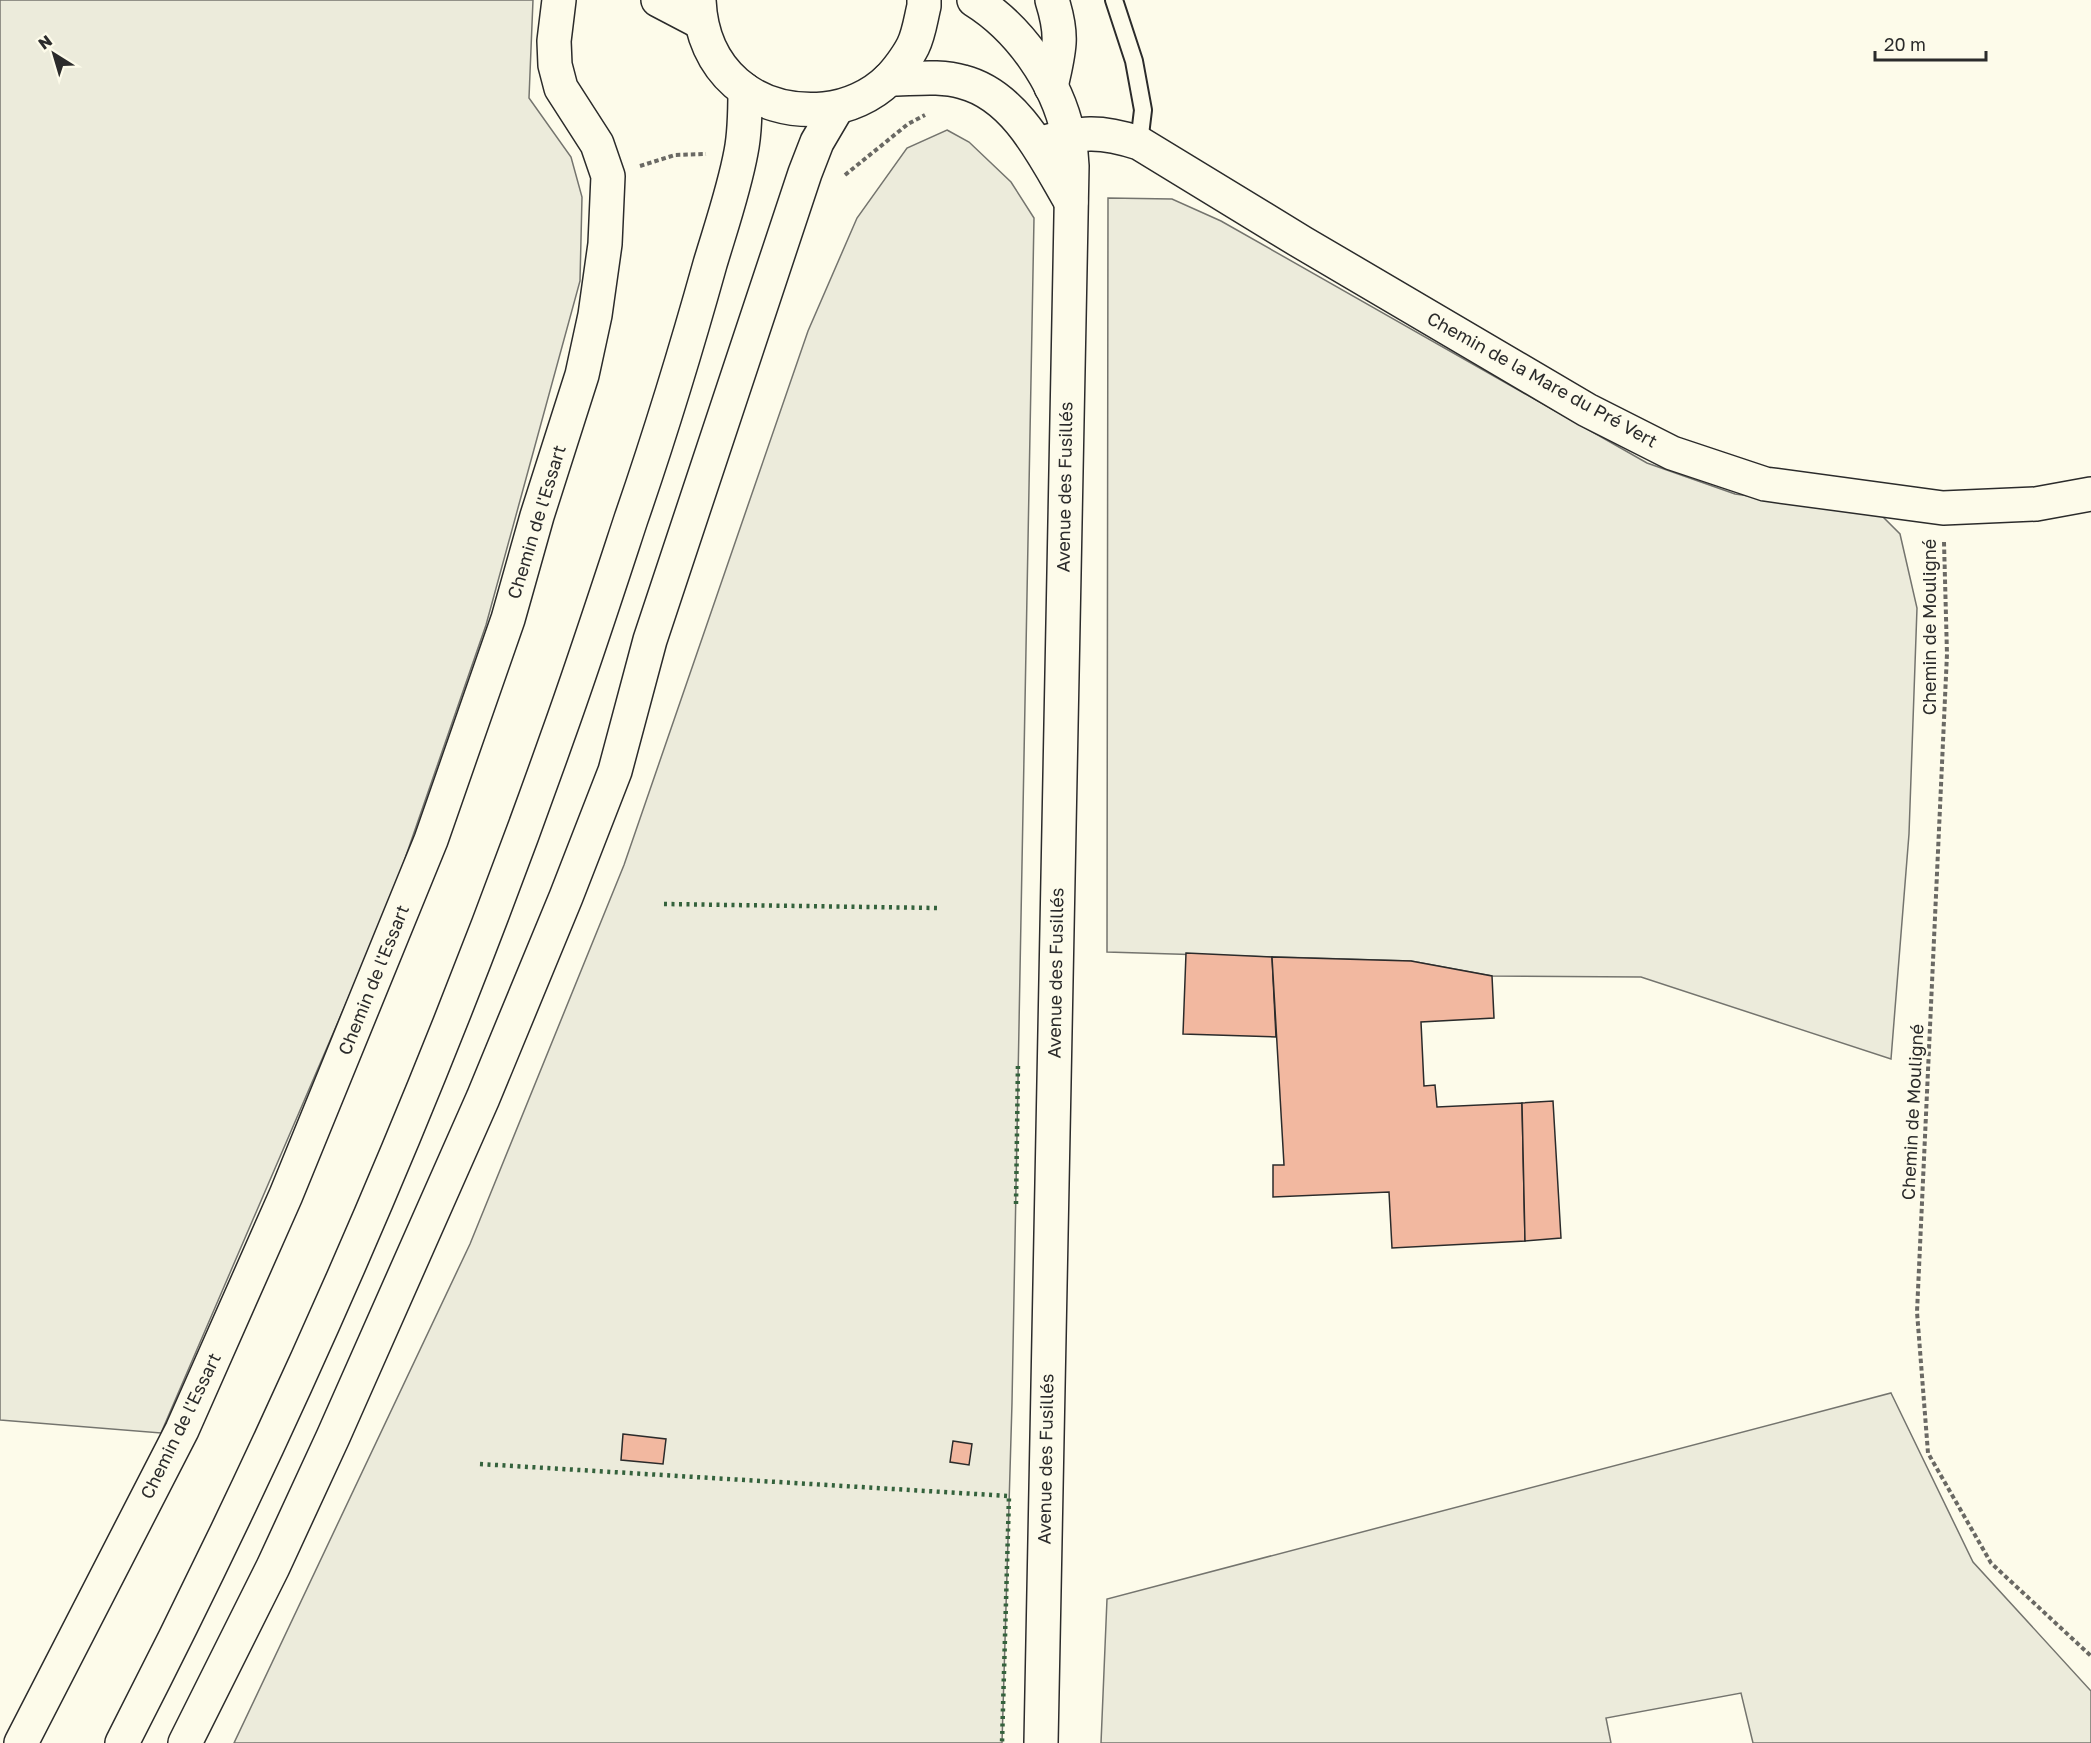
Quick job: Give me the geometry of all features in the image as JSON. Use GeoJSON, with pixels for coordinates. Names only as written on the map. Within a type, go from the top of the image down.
{"type":"FeatureCollection","features":[{"type":"Feature","properties":{"kind":"main road","name":"Chemin de l'Essart"},"geometry":{"type":"LineString","coordinates":[[21,1743],[182,1430],[286,1195],[431,840],[508,619],[537,516],[582,375],[595,315],[606,244],[608,176],[597,144],[561,88],[555,65],[554,41],[559,0]]}},
{"type":"Feature","properties":{"kind":"main road"},"geometry":{"type":"LineString","coordinates":[[658,0],[699,11],[709,48],[724,71],[744,90],[773,105],[804,111],[837,108],[865,98],[889,79],[914,46],[924,0]]}},
{"type":"Feature","properties":{"kind":"main road","name":"Avenue des Fusillés"},"geometry":{"type":"LineString","coordinates":[[974,0],[986,7],[1009,29],[1030,53],[1051,87],[1069,135],[1072,166],[1041,1743]]}},
{"type":"Feature","properties":{"kind":"main road"},"geometry":{"type":"LineString","coordinates":[[1051,87],[1060,42],[1058,21],[1052,0]]}},
{"type":"Feature","properties":{"kind":"main road"},"geometry":{"type":"LineString","coordinates":[[889,79],[963,81],[988,92],[1012,113],[1036,144],[1071,202]]}},
{"type":"Feature","properties":{"kind":"main road"},"geometry":{"type":"LineString","coordinates":[[122,1743],[284,1412],[401,1143],[507,873],[584,661],[694,321],[741,153],[745,125],[744,90]]}},
{"type":"Feature","properties":{"kind":"main road"},"geometry":{"type":"LineString","coordinates":[[185,1743],[273,1567],[333,1437],[483,1098],[562,908],[615,771],[650,640],[802,183],[817,142],[837,108]]}},
{"type":"Feature","properties":{"kind":"main road","name":"Chemin de la Mare du Pré Vert"},"geometry":{"type":"LineString","coordinates":[[1036,144],[1069,135],[1095,132],[1116,135],[1139,143],[1303,243],[1587,410],[1672,453],[1765,484],[1943,508],[2036,504],[2091,494]]}},
{"type":"Feature","properties":{"kind":"lane"},"geometry":{"type":"LineString","coordinates":[[1114,0],[1134,61],[1143,110],[1139,143]]}},
{"type":"Feature","properties":{"kind":"path","name":"Chemin de Mouligné"},"geometry":{"type":"LineString","coordinates":[[1943,508],[1947,654],[1917,1312],[1928,1453],[1991,1563],[2091,1656]]}},
{"type":"Feature","properties":{"kind":"shaded area"},"geometry":{"type":"Polygon","coordinates":[[[0,0],[533,0],[529,98],[571,157],[582,197],[580,281],[486,625],[391,899],[161,1433],[0,1420],[0,0]]]}},
{"type":"Feature","properties":{"kind":"shaded area"},"geometry":{"type":"Polygon","coordinates":[[[947,130],[969,142],[1011,182],[1034,218],[1012,1403],[1002,1743],[234,1743],[470,1244],[624,865],[808,331],[857,218],[907,148],[947,130]]]}},
{"type":"Feature","properties":{"kind":"shaded area"},"geometry":{"type":"Polygon","coordinates":[[[1108,198],[1172,199],[1221,221],[1647,463],[1735,494],[1880,514],[1900,534],[1917,608],[1909,834],[1891,1059],[1641,977],[1492,976],[1411,961],[1107,952],[1108,198]]]}},
{"type":"Feature","properties":{"kind":"shaded area"},"geometry":{"type":"Polygon","coordinates":[[[1891,1393],[1973,1562],[2091,1691],[2091,1743],[1753,1743],[1741,1693],[1606,1718],[1611,1743],[1101,1743],[1107,1599],[1891,1393]]]}},
{"type":"Feature","properties":{"kind":"building"},"geometry":{"type":"Polygon","coordinates":[[[1186,953],[1272,957],[1276,1037],[1183,1034],[1186,953]]]}},
{"type":"Feature","properties":{"kind":"building"},"geometry":{"type":"Polygon","coordinates":[[[1272,957],[1411,961],[1492,976],[1494,1018],[1421,1022],[1424,1086],[1435,1085],[1437,1107],[1522,1103],[1525,1241],[1392,1248],[1389,1192],[1273,1197],[1273,1165],[1284,1165],[1272,957]]]}},
{"type":"Feature","properties":{"kind":"building"},"geometry":{"type":"Polygon","coordinates":[[[1553,1101],[1561,1238],[1525,1241],[1522,1103],[1553,1101]]]}},
{"type":"Feature","properties":{"kind":"building"},"geometry":{"type":"Polygon","coordinates":[[[623,1434],[666,1439],[663,1464],[621,1460],[623,1434]]]}},
{"type":"Feature","properties":{"kind":"building"},"geometry":{"type":"Polygon","coordinates":[[[953,1441],[972,1444],[969,1465],[950,1462],[953,1441]]]}},
{"type":"Feature","properties":{"kind":"hedge"},"geometry":{"type":"LineString","coordinates":[[664,904],[938,908]]}},
{"type":"Feature","properties":{"kind":"hedge"},"geometry":{"type":"LineString","coordinates":[[1016,1204],[1018,1062]]}},
{"type":"Feature","properties":{"kind":"hedge"},"geometry":{"type":"LineString","coordinates":[[480,1464],[1009,1496],[1002,1743]]}}]}
